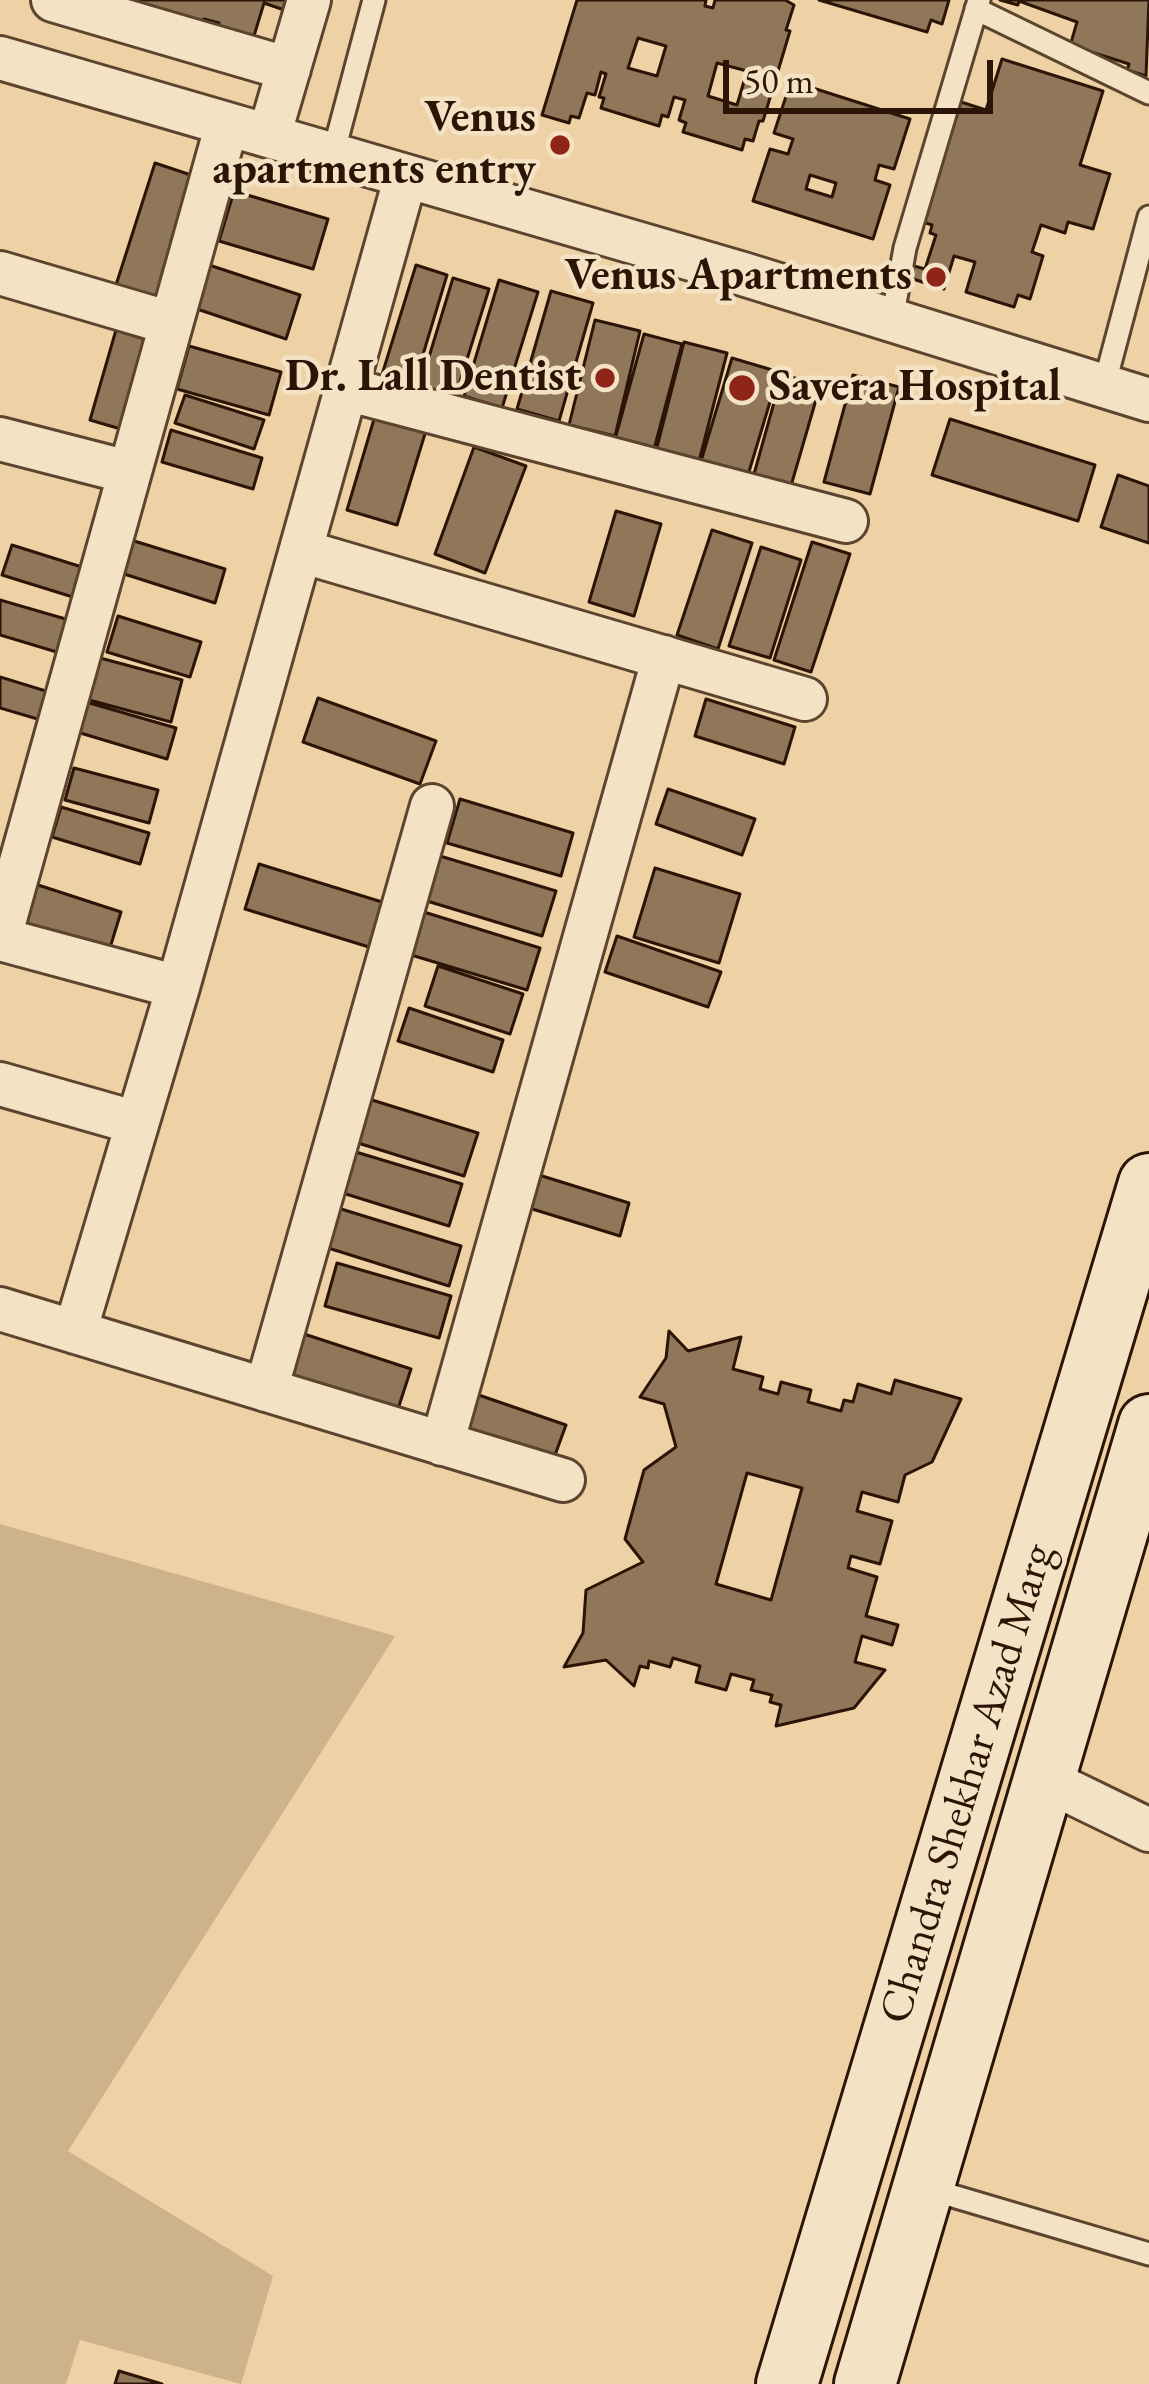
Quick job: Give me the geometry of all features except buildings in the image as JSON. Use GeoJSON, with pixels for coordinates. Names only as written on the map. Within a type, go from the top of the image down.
{"type":"FeatureCollection","features":[{"type":"Feature","properties":{"kind":"street"},"geometry":{"type":"LineString","coordinates":[[52,0],[289,69]]}},
{"type":"Feature","properties":{"kind":"street"},"geometry":{"type":"LineString","coordinates":[[269,136],[309,0]]}},
{"type":"Feature","properties":{"kind":"street"},"geometry":{"type":"LineString","coordinates":[[0,58],[1149,400]]}},
{"type":"Feature","properties":{"kind":"street"},"geometry":{"type":"LineString","coordinates":[[178,987],[0,938],[227,124]]}},
{"type":"Feature","properties":{"kind":"street"},"geometry":{"type":"LineString","coordinates":[[75,1332],[178,987],[406,176]]}},
{"type":"Feature","properties":{"kind":"street"},"geometry":{"type":"LineString","coordinates":[[0,273],[170,323]]}},
{"type":"Feature","properties":{"kind":"street"},"geometry":{"type":"LineString","coordinates":[[346,389],[846,521]]}},
{"type":"Feature","properties":{"kind":"street"},"geometry":{"type":"LineString","coordinates":[[1,443],[128,472]]}},
{"type":"Feature","properties":{"kind":"street"},"geometry":{"type":"LineString","coordinates":[[301,551],[805,699]]}},
{"type":"Feature","properties":{"kind":"street"},"geometry":{"type":"LineString","coordinates":[[442,1444],[664,657]]}},
{"type":"Feature","properties":{"kind":"street"},"geometry":{"type":"LineString","coordinates":[[266,1390],[431,806]]}},
{"type":"Feature","properties":{"kind":"street"},"geometry":{"type":"LineString","coordinates":[[0,1084],[137,1123]]}},
{"type":"Feature","properties":{"kind":"street","name":"Chandra Shekhar Azad Marg"},"geometry":{"type":"LineString","coordinates":[[787,2384],[1149,1184]]}},
{"type":"Feature","properties":{"kind":"street"},"geometry":{"type":"LineString","coordinates":[[0,1310],[563,1480]]}},
{"type":"Feature","properties":{"kind":"street","name":"Chandra Shekhar Azad Marg"},"geometry":{"type":"LineString","coordinates":[[865,2384],[1044,1779],[1122,1549],[1149,1425]]}},
{"type":"Feature","properties":{"kind":"street"},"geometry":{"type":"LineString","coordinates":[[1044,1779],[1149,1830]]}},
{"type":"Feature","properties":{"kind":"lane"},"geometry":{"type":"LineString","coordinates":[[333,154],[374,0]]}},
{"type":"Feature","properties":{"kind":"lane"},"geometry":{"type":"LineString","coordinates":[[892,320],[904,248],[978,4],[1149,93]]}},
{"type":"Feature","properties":{"kind":"lane"},"geometry":{"type":"LineString","coordinates":[[1104,386],[1149,217]]}},
{"type":"Feature","properties":{"kind":"lane"},"geometry":{"type":"LineString","coordinates":[[923,2187],[1149,2254]]}},
{"type":"Feature","properties":{"kind":"shaded area"},"geometry":{"type":"Polygon","coordinates":[[[0,1524],[395,1636],[68,2151],[273,2276],[241,2384],[80,2340],[66,2384],[0,2384],[0,1524]]]}},
{"type":"Feature","properties":{"kind":"place","name":"Venus apartments entry"},"geometry":{"type":"Point","coordinates":[560,145]}},
{"type":"Feature","properties":{"kind":"place","name":"Venus Apartments"},"geometry":{"type":"Point","coordinates":[936,277]}},
{"type":"Feature","properties":{"kind":"place","name":"Dr. Lall Dentist"},"geometry":{"type":"Point","coordinates":[605,378]}},
{"type":"Feature","properties":{"kind":"place","name":"Savera Hospital"},"geometry":{"type":"Point","coordinates":[742,388]}}]}
